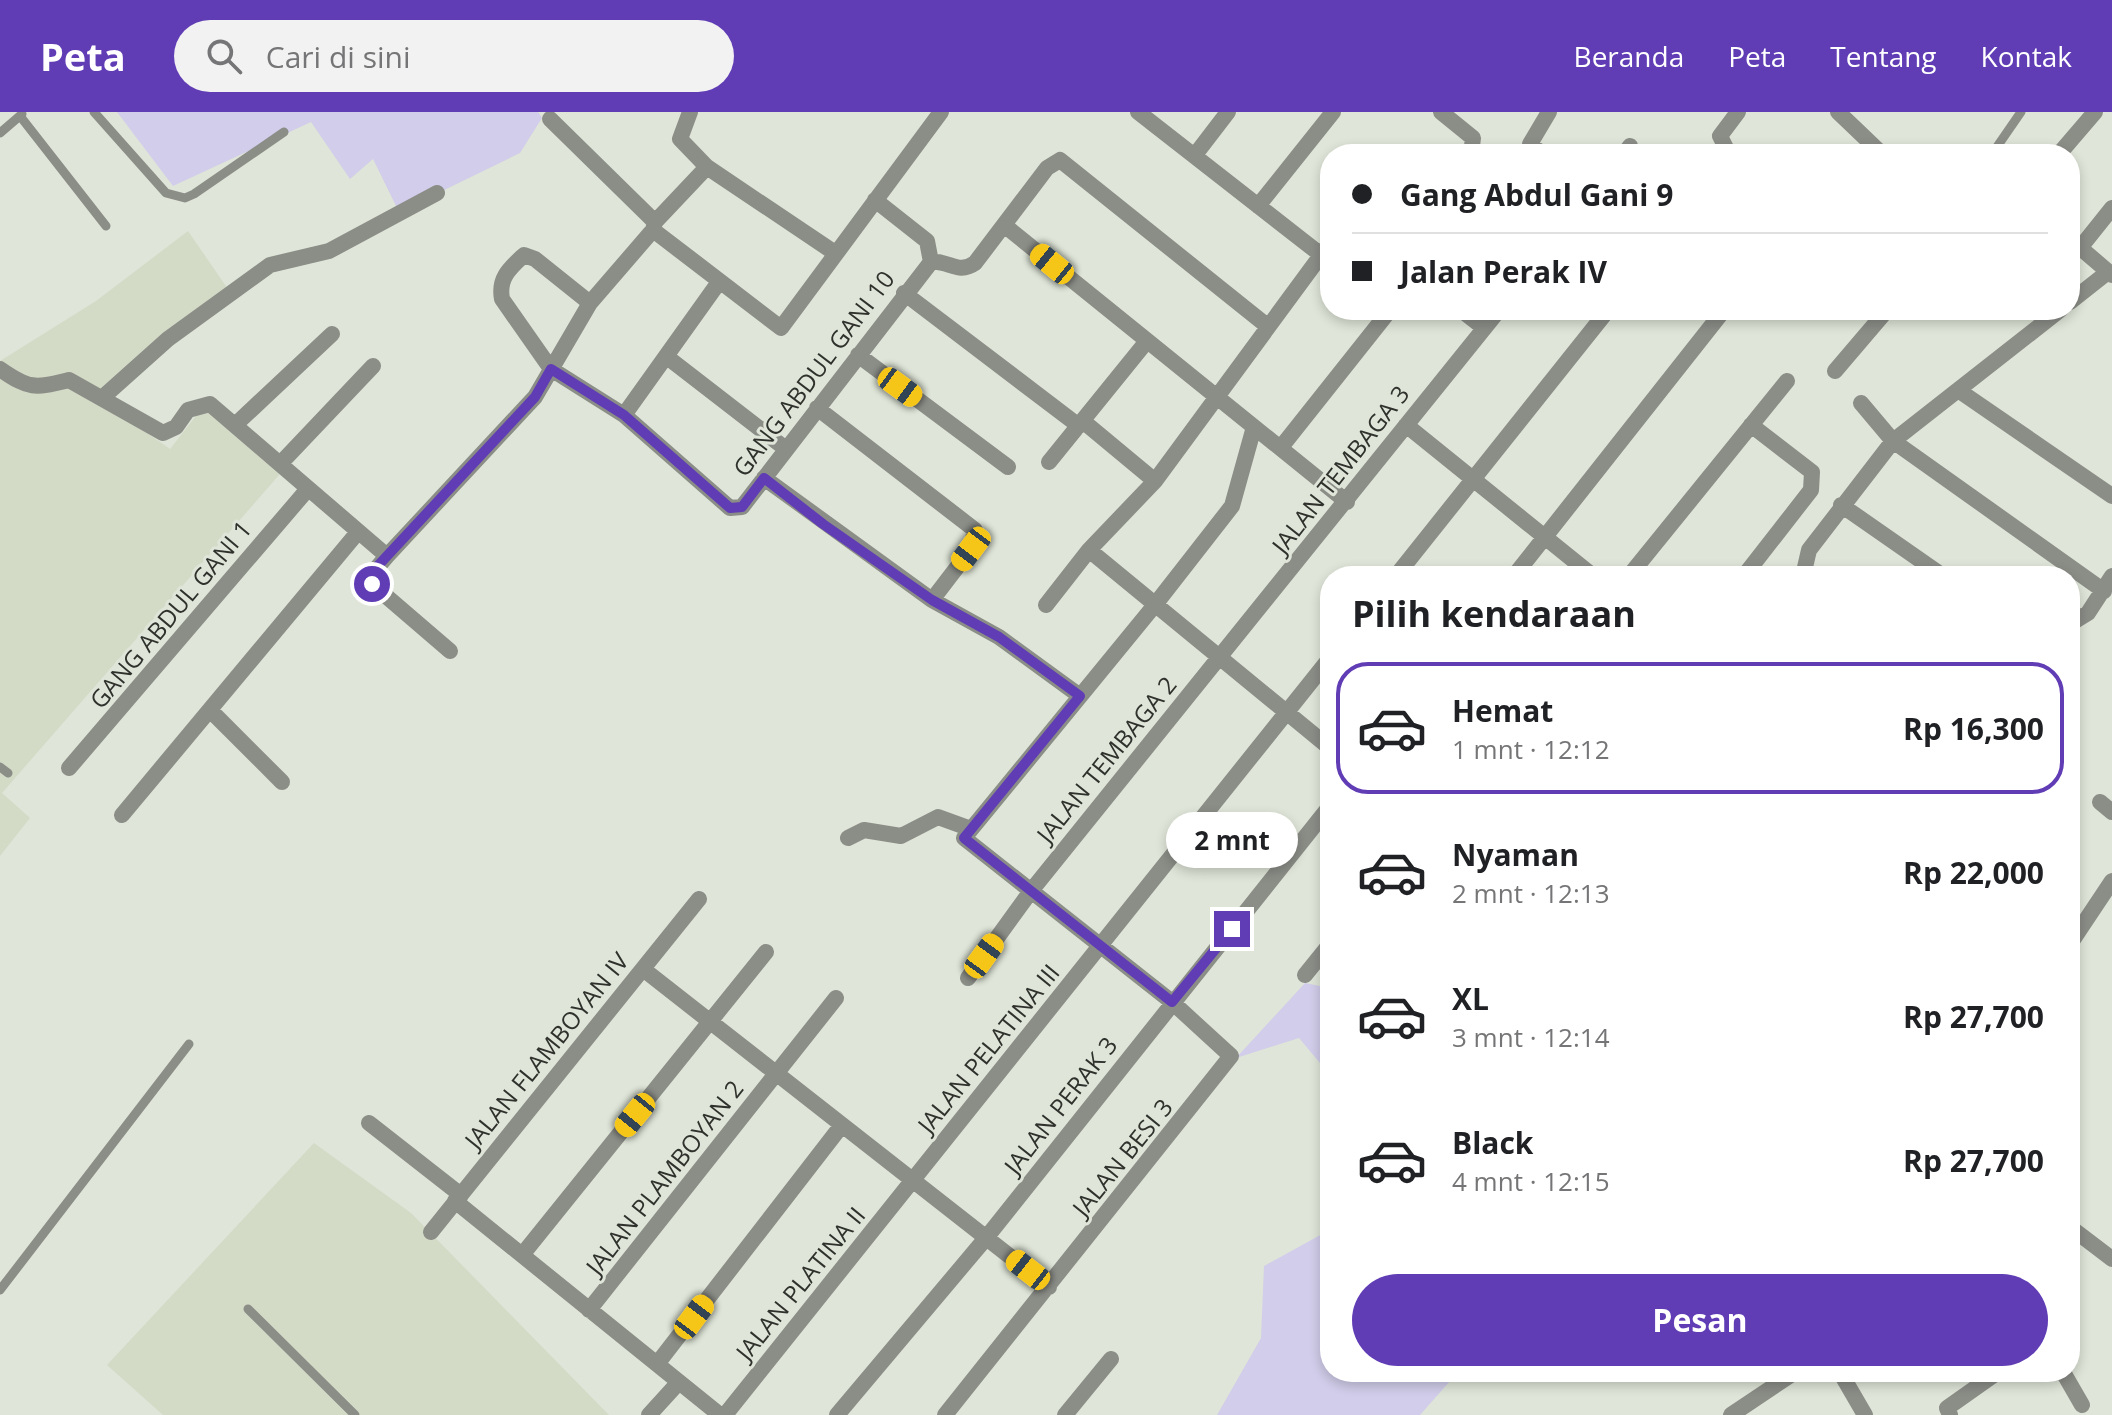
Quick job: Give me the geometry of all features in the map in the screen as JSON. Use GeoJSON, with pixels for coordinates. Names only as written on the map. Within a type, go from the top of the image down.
{"type":"FeatureCollection","features":[{"type":"Feature","properties":{"kind":"street"},"geometry":{"type":"LineString","coordinates":[[690,112],[680,139],[707,167],[835,253]]}},
{"type":"Feature","properties":{"kind":"street"},"geometry":{"type":"LineString","coordinates":[[550,119],[654,226],[719,282],[781,328],[941,112]]}},
{"type":"Feature","properties":{"kind":"street"},"geometry":{"type":"LineString","coordinates":[[1138,112],[1258,206],[1320,245]]}},
{"type":"Feature","properties":{"kind":"street"},"geometry":{"type":"LineString","coordinates":[[1195,155],[1228,112]]}},
{"type":"Feature","properties":{"kind":"street"},"geometry":{"type":"LineString","coordinates":[[1258,206],[1333,112]]}},
{"type":"Feature","properties":{"kind":"street"},"geometry":{"type":"LineString","coordinates":[[1441,112],[1473,138],[1472,144]]}},
{"type":"Feature","properties":{"kind":"street"},"geometry":{"type":"LineString","coordinates":[[1530,144],[1549,112]]}},
{"type":"Feature","properties":{"kind":"street"},"geometry":{"type":"LineString","coordinates":[[1724,144],[1720,136],[1738,112]]}},
{"type":"Feature","properties":{"kind":"street"},"geometry":{"type":"LineString","coordinates":[[1838,112],[1872,144]]}},
{"type":"Feature","properties":{"kind":"street"},"geometry":{"type":"LineString","coordinates":[[2068,144],[2095,112]]}},
{"type":"Feature","properties":{"kind":"street"},"geometry":{"type":"LineString","coordinates":[[875,200],[927,241],[931,262],[967,269],[1047,168],[1053,162],[1065,162],[1266,325]]}},
{"type":"Feature","properties":{"kind":"street"},"geometry":{"type":"LineString","coordinates":[[450,651],[372,584],[370,576],[535,397],[590,303],[707,167]]}},
{"type":"Feature","properties":{"kind":"street"},"geometry":{"type":"LineString","coordinates":[[102,398],[168,339],[270,265],[329,251],[437,193]]}},
{"type":"Feature","properties":{"kind":"street"},"geometry":{"type":"LineString","coordinates":[[2080,239],[2112,208]]}},
{"type":"Feature","properties":{"kind":"street"},"geometry":{"type":"LineString","coordinates":[[1004,225],[1254,427],[1282,446],[1347,502]]}},
{"type":"Feature","properties":{"kind":"street"},"geometry":{"type":"LineString","coordinates":[[2080,248],[2110,274],[2080,295]]}},
{"type":"Feature","properties":{"kind":"street"},"geometry":{"type":"LineString","coordinates":[[551,369],[502,299],[500,289],[505,273],[524,255],[529,256],[590,303]]}},
{"type":"Feature","properties":{"kind":"street"},"geometry":{"type":"LineString","coordinates":[[1046,605],[1089,550],[1155,481],[1320,255]]}},
{"type":"Feature","properties":{"kind":"street","name":"GANG ABDUL GANI 10"},"geometry":{"type":"LineString","coordinates":[[551,369],[624,415],[730,508],[742,507],[904,293],[931,262]]}},
{"type":"Feature","properties":{"kind":"street"},"geometry":{"type":"LineString","coordinates":[[624,415],[719,282]]}},
{"type":"Feature","properties":{"kind":"street"},"geometry":{"type":"LineString","coordinates":[[904,293],[1155,481]]}},
{"type":"Feature","properties":{"kind":"street"},"geometry":{"type":"LineString","coordinates":[[1282,446],[1382,320]]}},
{"type":"Feature","properties":{"kind":"street"},"geometry":{"type":"LineString","coordinates":[[1474,320],[1484,328]]}},
{"type":"Feature","properties":{"kind":"street","name":"JALAN TEMBAGA 3"},"geometry":{"type":"LineString","coordinates":[[1219,658],[1491,320]]}},
{"type":"Feature","properties":{"kind":"street"},"geometry":{"type":"LineString","coordinates":[[1404,566],[1600,320]]}},
{"type":"Feature","properties":{"kind":"street"},"geometry":{"type":"LineString","coordinates":[[1522,566],[1719,320]]}},
{"type":"Feature","properties":{"kind":"street"},"geometry":{"type":"LineString","coordinates":[[1835,371],[1878,320]]}},
{"type":"Feature","properties":{"kind":"street"},"geometry":{"type":"LineString","coordinates":[[1805,566],[1809,550],[1893,441],[2047,320]]}},
{"type":"Feature","properties":{"kind":"street"},"geometry":{"type":"LineString","coordinates":[[235,425],[332,334]]}},
{"type":"Feature","properties":{"kind":"street"},"geometry":{"type":"LineString","coordinates":[[1049,462],[1147,341]]}},
{"type":"Feature","properties":{"kind":"street"},"geometry":{"type":"LineString","coordinates":[[858,355],[1008,467]]}},
{"type":"Feature","properties":{"kind":"street"},"geometry":{"type":"LineString","coordinates":[[667,357],[786,449]]}},
{"type":"Feature","properties":{"kind":"street"},"geometry":{"type":"LineString","coordinates":[[280,464],[373,366]]}},
{"type":"Feature","properties":{"kind":"street"},"geometry":{"type":"LineString","coordinates":[[0,369],[23,385],[36,388],[69,380],[163,433],[176,427],[188,410],[210,404],[387,556]]}},
{"type":"Feature","properties":{"kind":"street"},"geometry":{"type":"LineString","coordinates":[[1637,566],[1787,381]]}},
{"type":"Feature","properties":{"kind":"street"},"geometry":{"type":"LineString","coordinates":[[1958,390],[2112,496]]}},
{"type":"Feature","properties":{"kind":"street"},"geometry":{"type":"LineString","coordinates":[[1861,403],[1893,441],[2108,584],[2088,613],[2080,618]]}},
{"type":"Feature","properties":{"kind":"street"},"geometry":{"type":"LineString","coordinates":[[817,408],[975,530],[977,536],[971,549],[932,600]]}},
{"type":"Feature","properties":{"kind":"street"},"geometry":{"type":"LineString","coordinates":[[1406,425],[1581,566]]}},
{"type":"Feature","properties":{"kind":"street"},"geometry":{"type":"LineString","coordinates":[[1751,425],[1812,472],[1814,478],[1811,490],[1752,566]]}},
{"type":"Feature","properties":{"kind":"street"},"geometry":{"type":"LineString","coordinates":[[967,833],[1232,506],[1254,427]]}},
{"type":"Feature","properties":{"kind":"street"},"geometry":{"type":"LineString","coordinates":[[764,478],[823,524],[932,600],[1009,643],[1080,696]]}},
{"type":"Feature","properties":{"kind":"street","name":"GANG ABDUL GANI 1"},"geometry":{"type":"LineString","coordinates":[[69,768],[307,490]]}},
{"type":"Feature","properties":{"kind":"street"},"geometry":{"type":"LineString","coordinates":[[1841,505],[1929,566]]}},
{"type":"Feature","properties":{"kind":"street"},"geometry":{"type":"LineString","coordinates":[[122,815],[358,532]]}},
{"type":"Feature","properties":{"kind":"street"},"geometry":{"type":"LineString","coordinates":[[1089,550],[1320,740]]}},
{"type":"Feature","properties":{"kind":"street","name":"JALAN TEMBAGA 2"},"geometry":{"type":"LineString","coordinates":[[968,978],[1031,891],[1219,658]]}},
{"type":"Feature","properties":{"kind":"street","name":"JALAN PELATINA III"},"geometry":{"type":"LineString","coordinates":[[913,1180],[1320,670]]}},
{"type":"Feature","properties":{"kind":"street"},"geometry":{"type":"LineString","coordinates":[[211,711],[282,782]]}},
{"type":"Feature","properties":{"kind":"street"},"geometry":{"type":"LineString","coordinates":[[848,838],[864,830],[901,836],[938,817],[967,833],[1031,891],[1172,1002]]}},
{"type":"Feature","properties":{"kind":"street","name":"JALAN PERAK 3"},"geometry":{"type":"LineString","coordinates":[[837,1415],[986,1238],[1320,818]]}},
{"type":"Feature","properties":{"kind":"street"},"geometry":{"type":"LineString","coordinates":[[2080,929],[2112,881]]}},
{"type":"Feature","properties":{"kind":"street","name":"JALAN FLAMBOYAN IV"},"geometry":{"type":"LineString","coordinates":[[431,1232],[699,899]]}},
{"type":"Feature","properties":{"kind":"street"},"geometry":{"type":"LineString","coordinates":[[522,1255],[766,952]]}},
{"type":"Feature","properties":{"kind":"street"},"geometry":{"type":"LineString","coordinates":[[1305,975],[1320,956]]}},
{"type":"Feature","properties":{"kind":"street"},"geometry":{"type":"LineString","coordinates":[[643,969],[1049,1287]]}},
{"type":"Feature","properties":{"kind":"street","name":"JALAN PLAMBOYAN 2"},"geometry":{"type":"LineString","coordinates":[[589,1310],[836,998]]}},
{"type":"Feature","properties":{"kind":"street","name":"JALAN BESI 3"},"geometry":{"type":"LineString","coordinates":[[945,1415],[1231,1056],[1172,1002]]}},
{"type":"Feature","properties":{"kind":"street"},"geometry":{"type":"LineString","coordinates":[[369,1123],[522,1255],[722,1415]]}},
{"type":"Feature","properties":{"kind":"street"},"geometry":{"type":"LineString","coordinates":[[657,1364],[842,1125]]}},
{"type":"Feature","properties":{"kind":"street","name":"JALAN PLATINA II"},"geometry":{"type":"LineString","coordinates":[[722,1415],[913,1180]]}},
{"type":"Feature","properties":{"kind":"street"},"geometry":{"type":"LineString","coordinates":[[2080,1235],[2112,1259]]}},
{"type":"Feature","properties":{"kind":"street"},"geometry":{"type":"LineString","coordinates":[[1068,1414],[1111,1359]]}},
{"type":"Feature","properties":{"kind":"street"},"geometry":{"type":"LineString","coordinates":[[649,1415],[679,1382]]}},
{"type":"Feature","properties":{"kind":"street"},"geometry":{"type":"LineString","coordinates":[[1731,1415],[1776,1382]]}},
{"type":"Feature","properties":{"kind":"street"},"geometry":{"type":"LineString","coordinates":[[1846,1382],[1865,1415]]}},
{"type":"Feature","properties":{"kind":"street"},"geometry":{"type":"LineString","coordinates":[[1950,1415],[1947,1408],[1984,1382]]}},
{"type":"Feature","properties":{"kind":"street"},"geometry":{"type":"LineString","coordinates":[[2069,1382],[2082,1405]]}},
{"type":"Feature","properties":{"kind":"lane"},"geometry":{"type":"LineString","coordinates":[[94,112],[166,193],[176,198],[194,194],[284,132]]}},
{"type":"Feature","properties":{"kind":"lane"},"geometry":{"type":"LineString","coordinates":[[1999,144],[2021,112]]}},
{"type":"Feature","properties":{"kind":"lane"},"geometry":{"type":"LineString","coordinates":[[0,133],[22,114],[106,226]]}},
{"type":"Feature","properties":{"kind":"lane"},"geometry":{"type":"LineString","coordinates":[[0,1290],[189,1044]]}},
{"type":"Feature","properties":{"kind":"lane"},"geometry":{"type":"LineString","coordinates":[[248,1309],[355,1415]]}},
{"type":"Feature","properties":{"kind":"shaded area"},"geometry":{"type":"Polygon","coordinates":[[[117,112],[538,112],[542,118],[520,153],[399,212],[373,159],[350,179],[311,122],[173,186],[117,112]]]}},
{"type":"Feature","properties":{"kind":"shaded area"},"geometry":{"type":"Polygon","coordinates":[[[188,231],[230,292],[101,401],[170,449],[206,403],[286,467],[2,793],[30,818],[0,856],[0,361],[96,301],[188,231]]]}},
{"type":"Feature","properties":{"kind":"shaded area"},"geometry":{"type":"Polygon","coordinates":[[[1305,983],[1320,986],[1320,1063],[1299,1038],[1236,1058],[1305,983]]]}},
{"type":"Feature","properties":{"kind":"shaded area"},"geometry":{"type":"Polygon","coordinates":[[[314,1143],[411,1213],[609,1415],[163,1415],[107,1365],[314,1143]]]}},
{"type":"Feature","properties":{"kind":"shaded area"},"geometry":{"type":"Polygon","coordinates":[[[1320,1235],[1320,1382],[1449,1382],[1420,1415],[1217,1415],[1261,1338],[1264,1266],[1320,1235]]]}},
{"type":"Feature","properties":{"kind":"route"},"geometry":{"type":"LineString","coordinates":[[372,584],[369,580],[373,571],[535,397],[551,369],[624,415],[730,508],[742,507],[764,478],[823,524],[932,600],[1018,649],[1080,696],[964,838],[1172,1002],[1232,929]]}}]}
